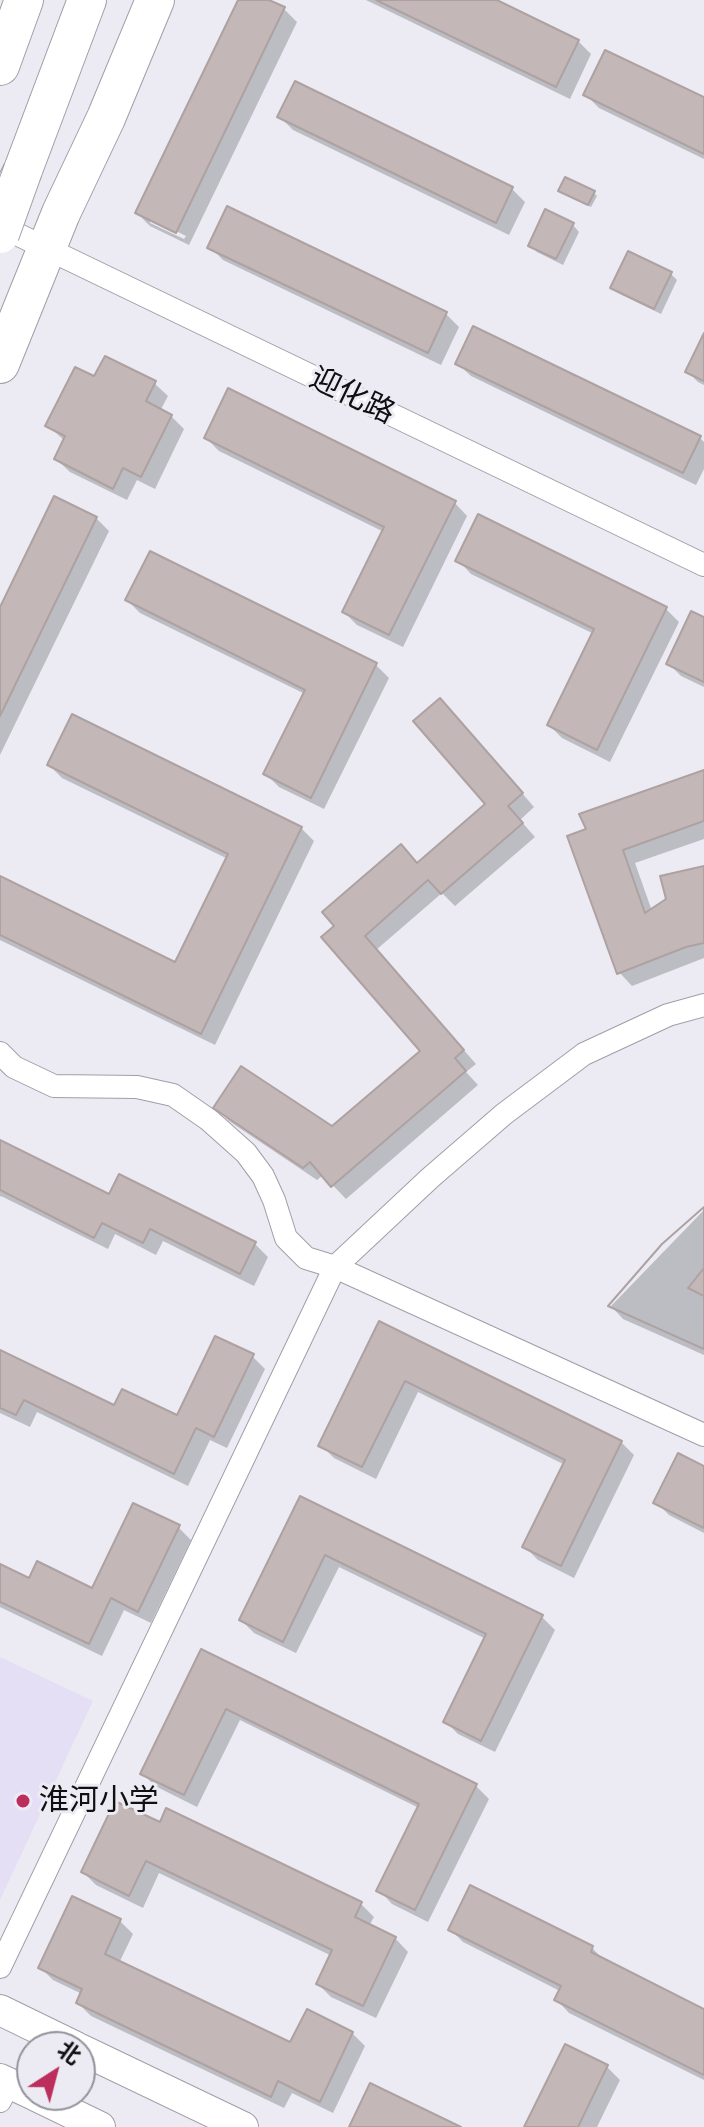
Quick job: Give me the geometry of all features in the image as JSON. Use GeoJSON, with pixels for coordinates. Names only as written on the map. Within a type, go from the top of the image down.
{"type":"FeatureCollection","features":[{"type":"Feature","properties":{"kind":"highway"},"geometry":{"type":"LineString","coordinates":[[0,66],[24,0]]}},
{"type":"Feature","properties":{"kind":"highway"},"geometry":{"type":"LineString","coordinates":[[0,234],[87,0]]}},
{"type":"Feature","properties":{"kind":"highway"},"geometry":{"type":"LineString","coordinates":[[0,364],[48,249],[100,89],[137,0]]}},
{"type":"Feature","properties":{"kind":"highway"},"geometry":{"type":"LineString","coordinates":[[61,213],[106,118],[155,0]]}},
{"type":"Feature","properties":{"kind":"highway"},"geometry":{"type":"LineString","coordinates":[[0,215],[23,170]]}},
{"type":"Feature","properties":{"kind":"main road"},"geometry":{"type":"LineString","coordinates":[[0,2010],[43,2031]]}},
{"type":"Feature","properties":{"kind":"main road"},"geometry":{"type":"LineString","coordinates":[[96,2057],[243,2127]]}},
{"type":"Feature","properties":{"kind":"main road"},"geometry":{"type":"LineString","coordinates":[[15,2090],[100,2127]]}},
{"type":"Feature","properties":{"kind":"street","name":"迎化路"},"geometry":{"type":"LineString","coordinates":[[0,226],[704,565]]}},
{"type":"Feature","properties":{"kind":"street"},"geometry":{"type":"LineString","coordinates":[[0,1967],[335,1267],[504,1114],[584,1054],[668,1015],[704,1005]]}},
{"type":"Feature","properties":{"kind":"street"},"geometry":{"type":"LineString","coordinates":[[0,1053],[14,1067],[54,1086],[137,1087],[173,1095],[209,1120],[246,1153],[263,1176],[286,1238],[306,1258],[335,1267],[704,1435]]}},
{"type":"Feature","properties":{"kind":"shaded area","name":"淮河小学"},"geometry":{"type":"Polygon","coordinates":[[[0,1657],[93,1701],[0,1900],[0,1657]]]}},
{"type":"Feature","properties":{"kind":"building"},"geometry":{"type":"Polygon","coordinates":[[[238,0],[269,0],[285,7],[176,233],[135,213],[238,0]]]}},
{"type":"Feature","properties":{"kind":"building"},"geometry":{"type":"Polygon","coordinates":[[[376,0],[497,0],[579,40],[556,87],[376,0]]]}},
{"type":"Feature","properties":{"kind":"building"},"geometry":{"type":"Polygon","coordinates":[[[605,50],[704,97],[704,154],[583,95],[605,50]]]}},
{"type":"Feature","properties":{"kind":"building"},"geometry":{"type":"Polygon","coordinates":[[[295,81],[513,187],[496,223],[277,117],[295,81]]]}},
{"type":"Feature","properties":{"kind":"building"},"geometry":{"type":"Polygon","coordinates":[[[565,177],[595,191],[588,205],[558,191],[565,177]]]}},
{"type":"Feature","properties":{"kind":"building"},"geometry":{"type":"Polygon","coordinates":[[[227,206],[447,312],[428,353],[207,248],[227,206]]]}},
{"type":"Feature","properties":{"kind":"building"},"geometry":{"type":"Polygon","coordinates":[[[545,209],[574,223],[556,259],[528,246],[545,209]]]}},
{"type":"Feature","properties":{"kind":"building"},"geometry":{"type":"Polygon","coordinates":[[[628,251],[672,272],[654,309],[610,288],[628,251]]]}},
{"type":"Feature","properties":{"kind":"building"},"geometry":{"type":"Polygon","coordinates":[[[473,326],[701,436],[683,473],[455,364],[473,326]]]}},
{"type":"Feature","properties":{"kind":"building"},"geometry":{"type":"Polygon","coordinates":[[[704,333],[704,381],[685,372],[704,333]]]}},
{"type":"Feature","properties":{"kind":"building"},"geometry":{"type":"Polygon","coordinates":[[[105,356],[156,381],[146,401],[172,415],[141,477],[123,468],[113,489],[54,459],[65,436],[45,426],[75,367],[94,376],[105,356]]]}},
{"type":"Feature","properties":{"kind":"building"},"geometry":{"type":"Polygon","coordinates":[[[228,388],[456,501],[389,635],[342,612],[384,527],[204,438],[228,388]]]}},
{"type":"Feature","properties":{"kind":"building"},"geometry":{"type":"Polygon","coordinates":[[[54,496],[97,517],[0,716],[0,607],[54,496]]]}},
{"type":"Feature","properties":{"kind":"building"},"geometry":{"type":"Polygon","coordinates":[[[478,514],[667,607],[597,750],[547,725],[594,629],[455,561],[478,514]]]}},
{"type":"Feature","properties":{"kind":"building"},"geometry":{"type":"Polygon","coordinates":[[[150,551],[377,663],[311,798],[263,774],[305,690],[125,600],[150,551]]]}},
{"type":"Feature","properties":{"kind":"building"},"geometry":{"type":"Polygon","coordinates":[[[691,611],[704,617],[704,682],[666,664],[691,611]]]}},
{"type":"Feature","properties":{"kind":"building"},"geometry":{"type":"Polygon","coordinates":[[[440,698],[523,793],[508,806],[523,823],[441,894],[428,880],[365,936],[464,1050],[455,1058],[466,1071],[331,1187],[310,1162],[303,1168],[213,1108],[241,1066],[332,1126],[420,1051],[321,937],[334,926],[322,912],[401,844],[417,863],[485,804],[413,721],[440,698]]]}},
{"type":"Feature","properties":{"kind":"building"},"geometry":{"type":"Polygon","coordinates":[[[72,714],[302,827],[201,1034],[0,935],[0,876],[175,962],[228,854],[47,765],[72,714]]]}},
{"type":"Feature","properties":{"kind":"building"},"geometry":{"type":"Polygon","coordinates":[[[704,770],[704,821],[623,850],[645,913],[666,899],[660,876],[704,866],[704,943],[617,974],[567,836],[586,829],[579,814],[704,770]]]}},
{"type":"Feature","properties":{"kind":"building"},"geometry":{"type":"Polygon","coordinates":[[[0,1140],[109,1194],[119,1174],[256,1242],[240,1274],[150,1229],[143,1243],[102,1223],[94,1238],[0,1190],[0,1140]]]}},
{"type":"Feature","properties":{"kind":"building"},"geometry":{"type":"Polygon","coordinates":[[[704,1207],[704,1268],[688,1288],[704,1296],[704,1349],[608,1306],[662,1244],[704,1207]]]}},
{"type":"Feature","properties":{"kind":"building"},"geometry":{"type":"Polygon","coordinates":[[[704,1207],[704,1349],[608,1306],[662,1244],[704,1207]]]}},
{"type":"Feature","properties":{"kind":"building"},"geometry":{"type":"Polygon","coordinates":[[[379,1321],[622,1441],[561,1566],[522,1547],[565,1460],[405,1381],[362,1467],[318,1446],[379,1321]]]}},
{"type":"Feature","properties":{"kind":"building"},"geometry":{"type":"Polygon","coordinates":[[[215,1336],[254,1354],[214,1437],[196,1428],[174,1474],[24,1400],[16,1415],[0,1408],[0,1350],[114,1405],[122,1389],[177,1415],[215,1336]]]}},
{"type":"Feature","properties":{"kind":"building"},"geometry":{"type":"Polygon","coordinates":[[[678,1453],[704,1466],[704,1528],[653,1503],[678,1453]]]}},
{"type":"Feature","properties":{"kind":"building"},"geometry":{"type":"Polygon","coordinates":[[[300,1496],[543,1615],[481,1741],[443,1722],[486,1634],[325,1555],[283,1642],[239,1620],[300,1496]]]}},
{"type":"Feature","properties":{"kind":"building"},"geometry":{"type":"Polygon","coordinates":[[[133,1503],[180,1525],[138,1612],[111,1598],[89,1644],[0,1602],[0,1564],[29,1578],[37,1561],[92,1588],[133,1503]]]}},
{"type":"Feature","properties":{"kind":"building"},"geometry":{"type":"Polygon","coordinates":[[[201,1649],[477,1784],[415,1910],[376,1891],[419,1804],[226,1709],[184,1795],[140,1774],[201,1649]]]}},
{"type":"Feature","properties":{"kind":"building"},"geometry":{"type":"Polygon","coordinates":[[[115,1801],[160,1822],[166,1808],[362,1902],[355,1917],[396,1937],[363,2006],[316,1984],[332,1950],[146,1861],[129,1896],[81,1872],[115,1801]]]}},
{"type":"Feature","properties":{"kind":"building"},"geometry":{"type":"Polygon","coordinates":[[[470,1885],[593,1946],[591,1952],[704,2009],[704,2075],[554,2000],[561,1986],[448,1930],[470,1885]]]}},
{"type":"Feature","properties":{"kind":"building"},"geometry":{"type":"Polygon","coordinates":[[[72,1896],[121,1919],[105,1954],[290,2042],[307,2009],[353,2032],[320,2102],[278,2081],[271,2097],[76,2003],[82,1989],[38,1968],[72,1896]]]}},
{"type":"Feature","properties":{"kind":"building"},"geometry":{"type":"Polygon","coordinates":[[[565,2044],[608,2065],[578,2127],[524,2127],[565,2044]]]}},
{"type":"Feature","properties":{"kind":"building"},"geometry":{"type":"Polygon","coordinates":[[[370,2083],[461,2127],[349,2127],[370,2083]]]}},
{"type":"Feature","properties":{"kind":"place","name":"淮河小学"},"geometry":{"type":"Point","coordinates":[23,1801]}}]}
